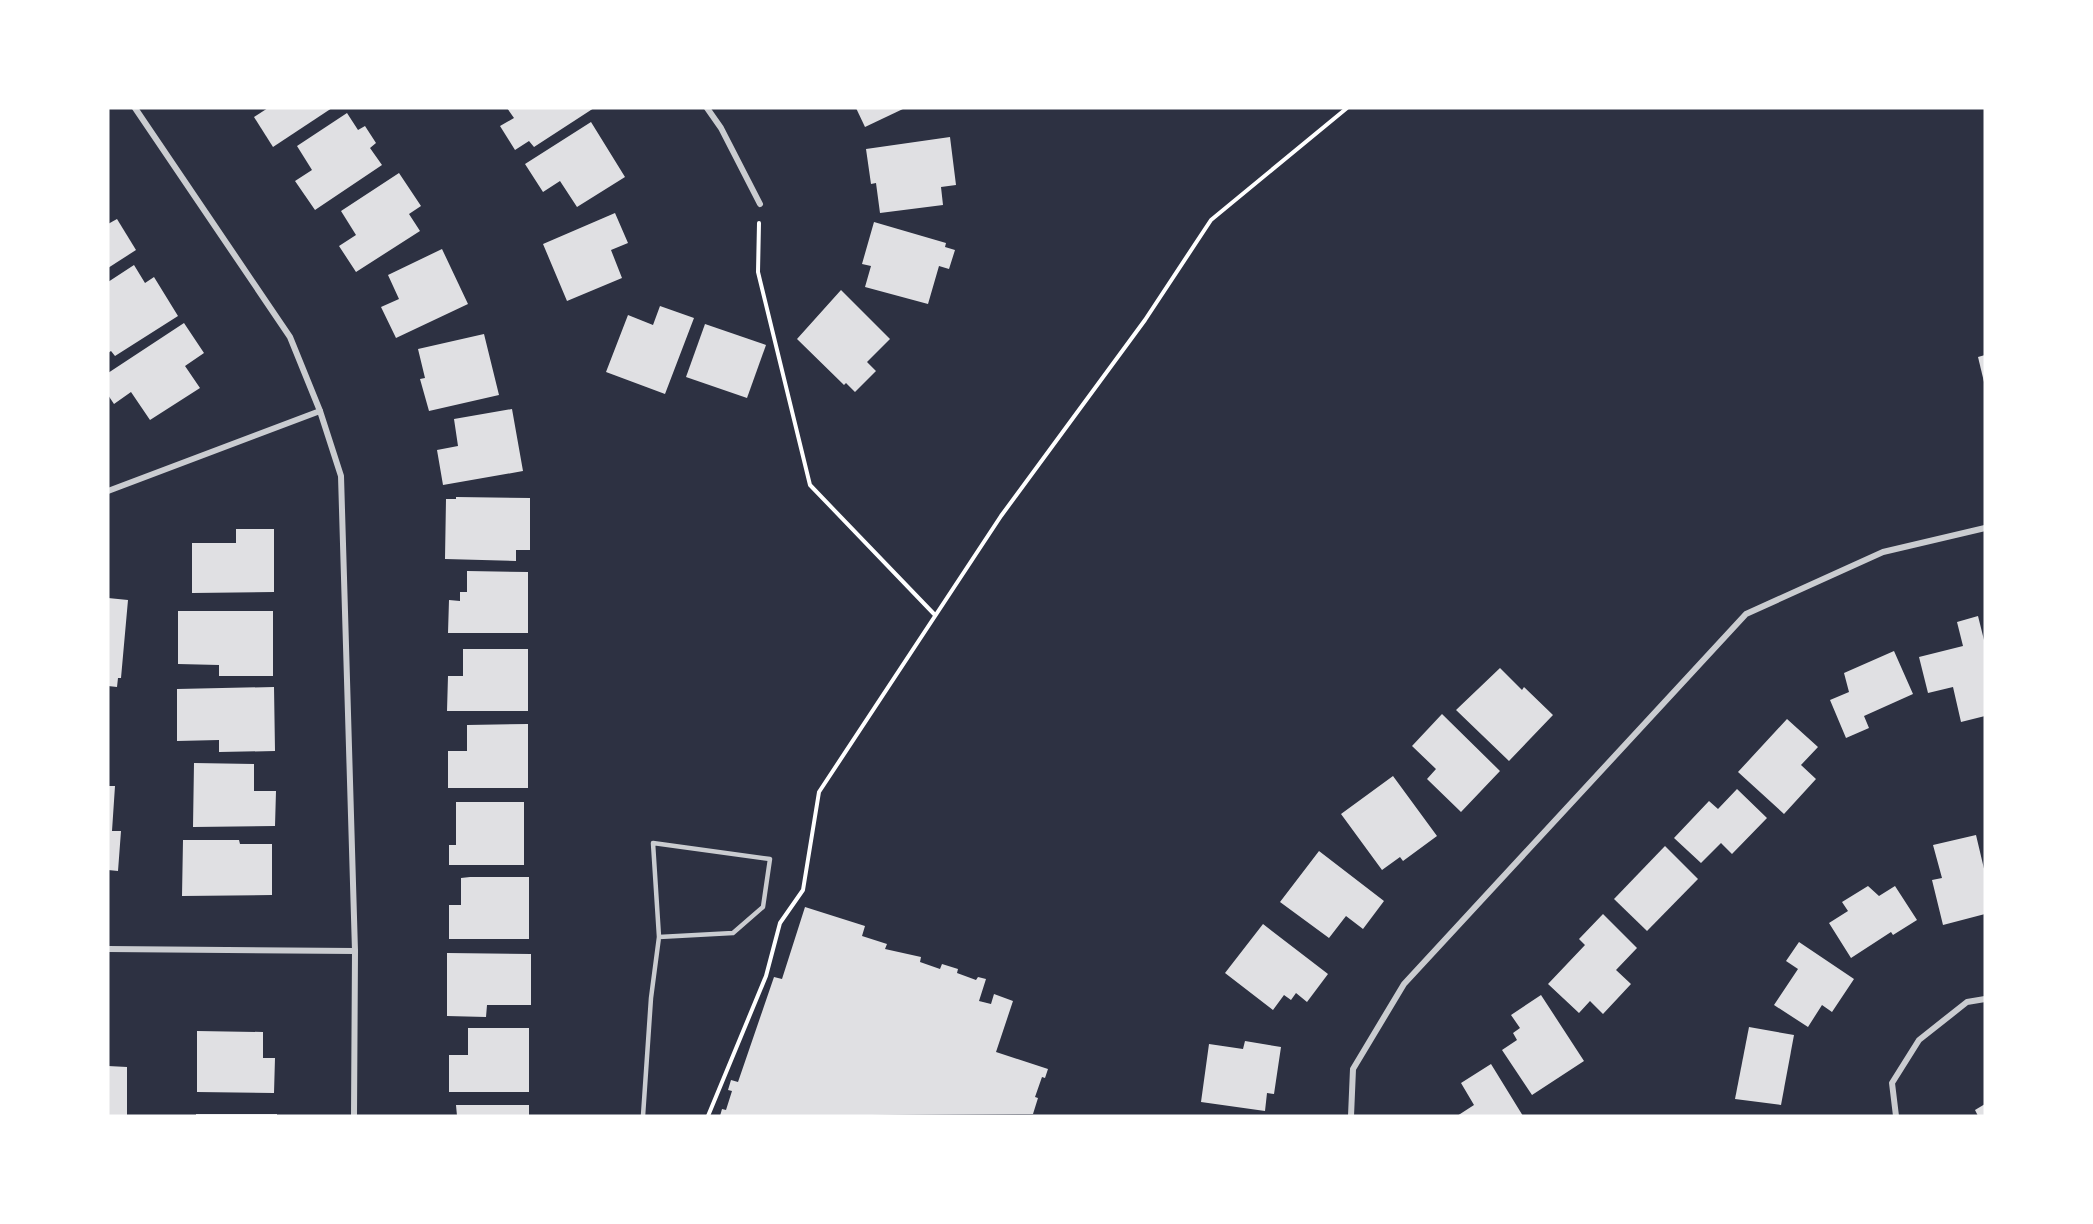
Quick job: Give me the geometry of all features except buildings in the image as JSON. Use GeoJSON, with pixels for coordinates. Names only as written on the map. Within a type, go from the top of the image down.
{"type":"FeatureCollection","features":[{"type":"Feature","properties":{"kind":"street"},"geometry":{"type":"LineString","coordinates":[[135,108],[290,337],[320,411],[341,476],[355,951],[354,1116]]}},
{"type":"Feature","properties":{"kind":"street"},"geometry":{"type":"LineString","coordinates":[[707,108],[722,128],[760,204]]}},
{"type":"Feature","properties":{"kind":"street"},"geometry":{"type":"LineString","coordinates":[[108,491],[320,411]]}},
{"type":"Feature","properties":{"kind":"street"},"geometry":{"type":"LineString","coordinates":[[1351,1116],[1353,1070],[1404,984],[1746,614],[1883,552],[1985,528]]}},
{"type":"Feature","properties":{"kind":"street"},"geometry":{"type":"LineString","coordinates":[[108,949],[355,951]]}},
{"type":"Feature","properties":{"kind":"street"},"geometry":{"type":"LineString","coordinates":[[1896,1116],[1892,1083],[1919,1040],[1967,1002],[1985,999]]}},
{"type":"Feature","properties":{"kind":"lane"},"geometry":{"type":"LineString","coordinates":[[643,1116],[651,998],[659,937],[653,843],[770,859],[763,907],[733,933],[659,937]]}},
{"type":"Feature","properties":{"kind":"path"},"geometry":{"type":"LineString","coordinates":[[708,1116],[766,976],[780,923],[803,890],[819,792],[934,614],[1001,516],[1145,320],[1211,220],[1347,108]]}},
{"type":"Feature","properties":{"kind":"path"},"geometry":{"type":"LineString","coordinates":[[760,204],[758,272],[810,485],[934,614]]}}]}
